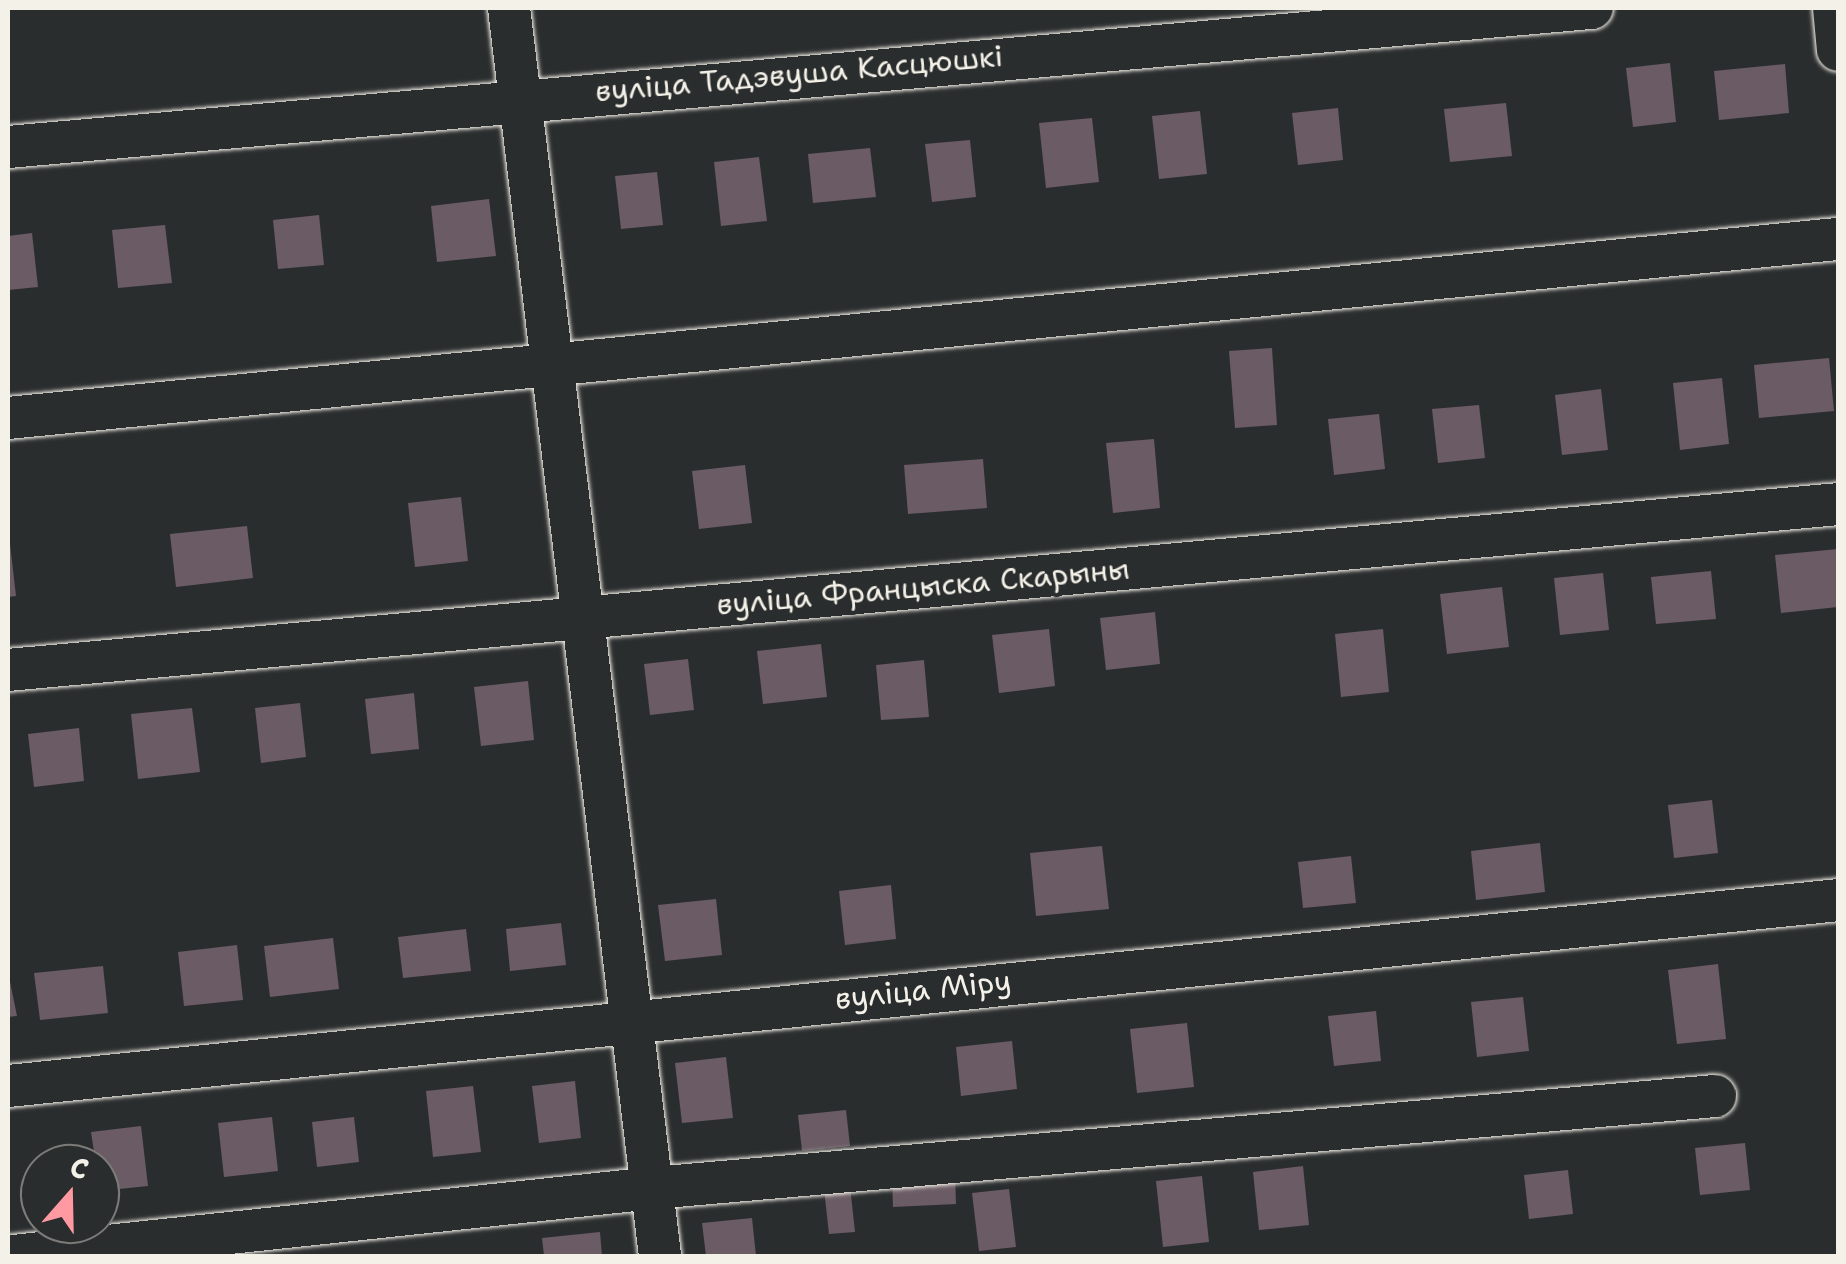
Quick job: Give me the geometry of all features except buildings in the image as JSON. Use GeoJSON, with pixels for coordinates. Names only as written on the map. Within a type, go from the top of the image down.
{"type":"FeatureCollection","features":[{"type":"Feature","properties":{"kind":"street"},"geometry":{"type":"LineString","coordinates":[[509,8],[556,364],[660,1256]]}},
{"type":"Feature","properties":{"kind":"street","name":"вуліца Тадэвуша Касцюшкі"},"geometry":{"type":"LineString","coordinates":[[8,147],[520,99],[1592,8]]}},
{"type":"Feature","properties":{"kind":"street"},"geometry":{"type":"LineString","coordinates":[[1834,8],[1838,50]]}},
{"type":"Feature","properties":{"kind":"street"},"geometry":{"type":"LineString","coordinates":[[8,418],[1838,239]]}},
{"type":"Feature","properties":{"kind":"street","name":"вуліца Францыска Скарыны"},"geometry":{"type":"LineString","coordinates":[[8,670],[1838,504]]}},
{"type":"Feature","properties":{"kind":"street","name":"вуліца Міру"},"geometry":{"type":"LineString","coordinates":[[8,1086],[632,1018],[1838,900]]}},
{"type":"Feature","properties":{"kind":"street"},"geometry":{"type":"LineString","coordinates":[[13,1256],[653,1188],[1715,1096]]}}]}
